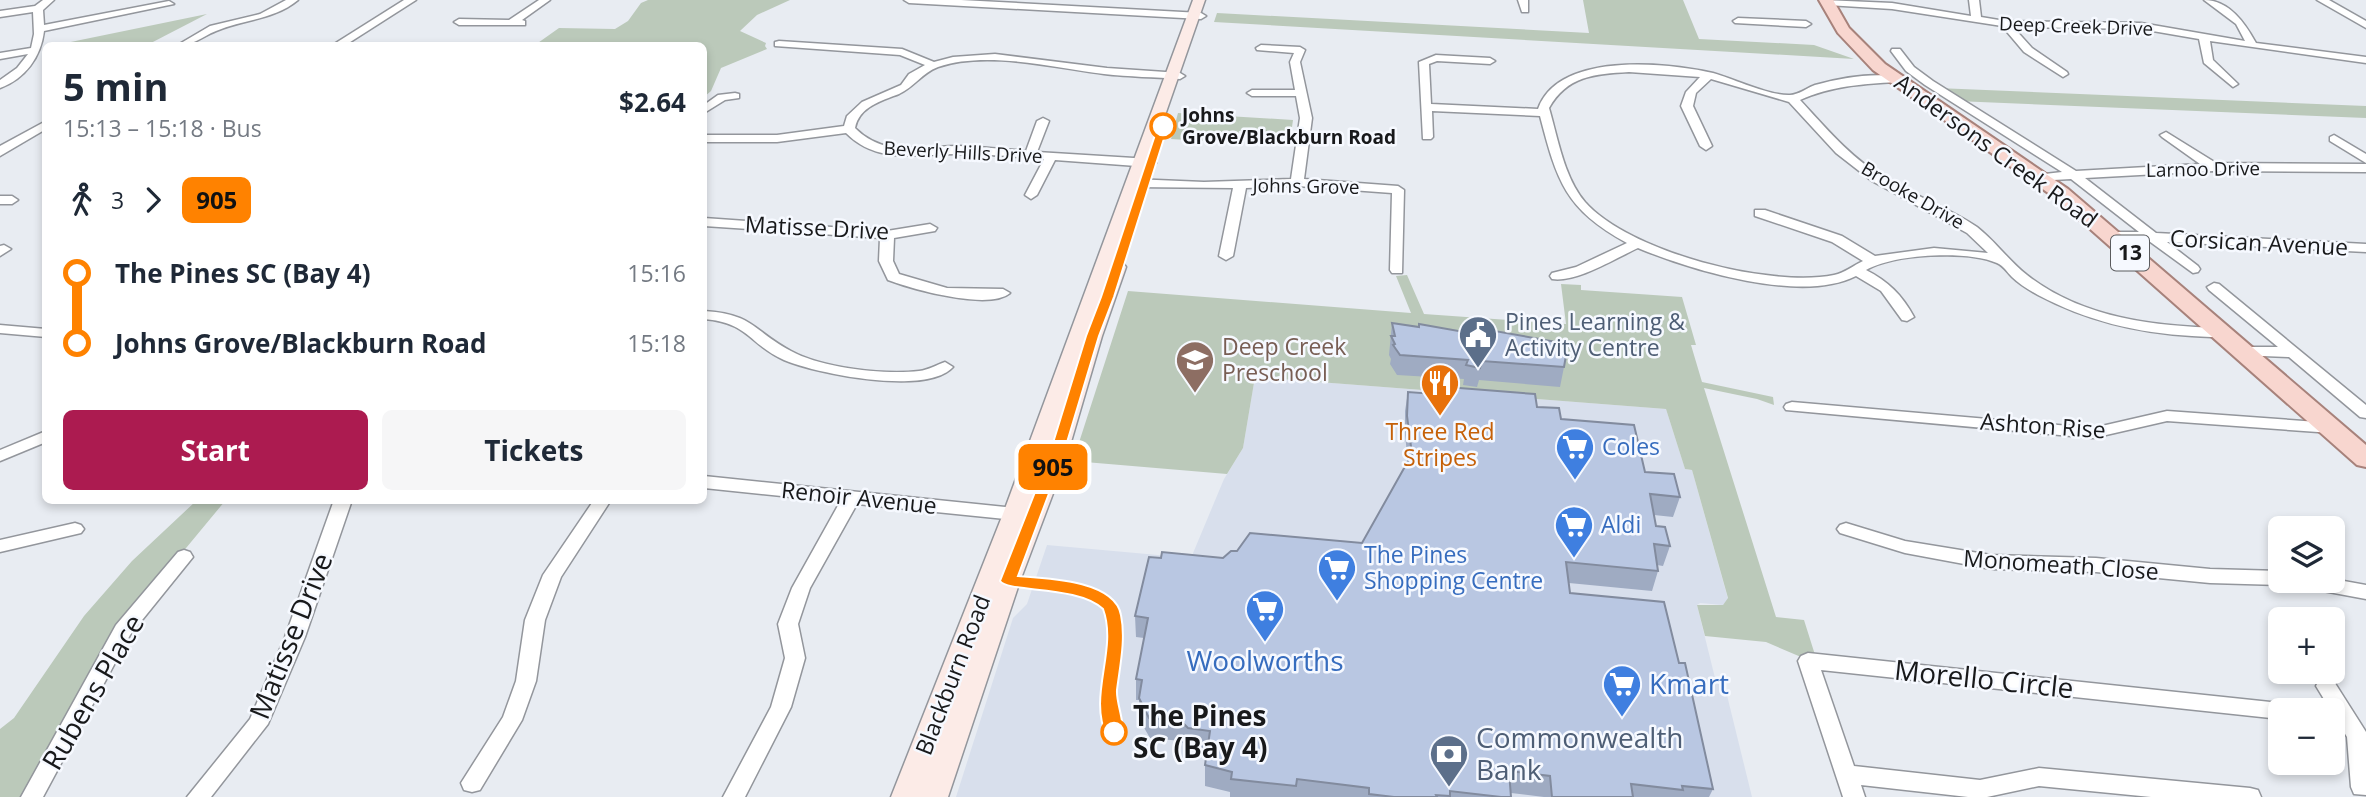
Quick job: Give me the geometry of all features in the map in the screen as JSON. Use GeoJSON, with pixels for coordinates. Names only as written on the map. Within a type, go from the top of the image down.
{"type":"FeatureCollection","features":[{"type":"Feature","properties":{"kind":"main road","name":"Blackburn Road"},"geometry":{"type":"LineString","coordinates":[[906,797],[1142,173],[1198,10],[1206,0]]}},
{"type":"Feature","properties":{"kind":"main road","name":"Andersons Creek Road"},"geometry":{"type":"LineString","coordinates":[[1826,1],[1843,30],[1879,67],[2040,178],[2110,235],[2366,459]]}},
{"type":"Feature","properties":{"kind":"main road","name":"Blackburn Road"},"geometry":{"type":"LineString","coordinates":[[933,797],[1008,581],[1055,459],[1092,336],[1108,297],[1142,173]]}},
{"type":"Feature","properties":{"kind":"street"},"geometry":{"type":"LineString","coordinates":[[0,14],[38,9],[49,0]]}},
{"type":"Feature","properties":{"kind":"street"},"geometry":{"type":"LineString","coordinates":[[188,42],[215,27],[263,16],[293,0]]}},
{"type":"Feature","properties":{"kind":"street"},"geometry":{"type":"LineString","coordinates":[[343,42],[411,0]]}},
{"type":"Feature","properties":{"kind":"street"},"geometry":{"type":"LineString","coordinates":[[459,22],[517,23],[545,0]]}},
{"type":"Feature","properties":{"kind":"street"},"geometry":{"type":"LineString","coordinates":[[909,0],[1198,10]]}},
{"type":"Feature","properties":{"kind":"street"},"geometry":{"type":"LineString","coordinates":[[1974,0],[1976,21]]}},
{"type":"Feature","properties":{"kind":"street"},"geometry":{"type":"LineString","coordinates":[[2209,0],[2240,22],[2253,46]]}},
{"type":"Feature","properties":{"kind":"street"},"geometry":{"type":"LineString","coordinates":[[2322,0],[2366,25]]}},
{"type":"Feature","properties":{"kind":"street","name":"Deep Creek Drive"},"geometry":{"type":"LineString","coordinates":[[1826,1],[1892,6],[2005,24],[2130,24],[2253,46],[2365,61]]}},
{"type":"Feature","properties":{"kind":"street"},"geometry":{"type":"LineString","coordinates":[[41,29],[169,4]]}},
{"type":"Feature","properties":{"kind":"street"},"geometry":{"type":"LineString","coordinates":[[0,85],[31,62],[41,29],[38,9]]}},
{"type":"Feature","properties":{"kind":"street"},"geometry":{"type":"LineString","coordinates":[[1738,21],[1806,24]]}},
{"type":"Feature","properties":{"kind":"street"},"geometry":{"type":"LineString","coordinates":[[2005,24],[2028,50],[2063,74]]}},
{"type":"Feature","properties":{"kind":"street"},"geometry":{"type":"LineString","coordinates":[[2204,37],[2208,61],[2233,84]]}},
{"type":"Feature","properties":{"kind":"street"},"geometry":{"type":"LineString","coordinates":[[779,44],[902,52],[933,65]]}},
{"type":"Feature","properties":{"kind":"street"},"geometry":{"type":"LineString","coordinates":[[1261,48],[1300,50],[1295,62],[1306,118],[1297,183]]}},
{"type":"Feature","properties":{"kind":"street"},"geometry":{"type":"LineString","coordinates":[[0,56],[36,50]]}},
{"type":"Feature","properties":{"kind":"street"},"geometry":{"type":"LineString","coordinates":[[1896,51],[1910,69],[2074,175],[2193,270]]}},
{"type":"Feature","properties":{"kind":"street"},"geometry":{"type":"LineString","coordinates":[[707,139],[758,142],[849,129],[851,118],[866,104],[905,88],[913,76],[933,65],[953,60],[995,57],[1175,76]]}},
{"type":"Feature","properties":{"kind":"street"},"geometry":{"type":"LineString","coordinates":[[1427,137],[1424,62],[1436,58],[1490,61]]}},
{"type":"Feature","properties":{"kind":"street"},"geometry":{"type":"LineString","coordinates":[[1896,79],[1853,81],[1816,88],[1793,99],[1708,76],[1665,70],[1615,69],[1580,76],[1555,89],[1543,108],[1563,178],[1583,207],[1622,237],[1692,263],[1744,276],[1791,282],[1839,278],[1873,261],[1910,254],[1964,253],[2005,261]]}},
{"type":"Feature","properties":{"kind":"street"},"geometry":{"type":"LineString","coordinates":[[1706,146],[1688,106],[1691,92],[1708,76]]}},
{"type":"Feature","properties":{"kind":"street"},"geometry":{"type":"LineString","coordinates":[[1252,93],[1300,93]]}},
{"type":"Feature","properties":{"kind":"street"},"geometry":{"type":"LineString","coordinates":[[707,108],[722,97],[735,96]]}},
{"type":"Feature","properties":{"kind":"street","name":"Brooke Drive"},"geometry":{"type":"LineString","coordinates":[[1793,99],[1840,150],[1876,178],[1972,230],[2019,276],[2050,296],[2094,316],[2131,327],[2220,332]]}},
{"type":"Feature","properties":{"kind":"street"},"geometry":{"type":"LineString","coordinates":[[1426,107],[1544,113]]}},
{"type":"Feature","properties":{"kind":"street"},"geometry":{"type":"LineString","coordinates":[[1030,155],[1043,121]]}},
{"type":"Feature","properties":{"kind":"street"},"geometry":{"type":"LineString","coordinates":[[0,152],[42,126]]}},
{"type":"Feature","properties":{"kind":"street","name":"Beverly Hills Drive"},"geometry":{"type":"LineString","coordinates":[[849,129],[863,143],[886,150],[960,150],[1051,156],[1142,173]]}},
{"type":"Feature","properties":{"kind":"street"},"geometry":{"type":"LineString","coordinates":[[2166,135],[2213,167]]}},
{"type":"Feature","properties":{"kind":"street"},"geometry":{"type":"LineString","coordinates":[[2334,139],[2366,159]]}},
{"type":"Feature","properties":{"kind":"street"},"geometry":{"type":"LineString","coordinates":[[1031,195],[1051,156]]}},
{"type":"Feature","properties":{"kind":"street","name":"Larnoo Drive"},"geometry":{"type":"LineString","coordinates":[[2040,178],[2213,167],[2366,168]]}},
{"type":"Feature","properties":{"kind":"street","name":"Johns Grove"},"geometry":{"type":"LineString","coordinates":[[1142,173],[1240,185],[1297,183],[1398,190],[1397,270]]}},
{"type":"Feature","properties":{"kind":"street"},"geometry":{"type":"LineString","coordinates":[[1226,256],[1240,185]]}},
{"type":"Feature","properties":{"kind":"street"},"geometry":{"type":"LineString","coordinates":[[1760,212],[1837,239],[1873,261]]}},
{"type":"Feature","properties":{"kind":"street","name":"Matisse Drive"},"geometry":{"type":"LineString","coordinates":[[707,222],[887,235],[930,229]]}},
{"type":"Feature","properties":{"kind":"street"},"geometry":{"type":"LineString","coordinates":[[887,235],[886,261],[892,278],[932,290],[978,296],[1003,293]]}},
{"type":"Feature","properties":{"kind":"street","name":"Corsican Avenue"},"geometry":{"type":"LineString","coordinates":[[2110,235],[2365,248]]}},
{"type":"Feature","properties":{"kind":"street"},"geometry":{"type":"LineString","coordinates":[[1558,276],[1581,270],[1637,243]]}},
{"type":"Feature","properties":{"kind":"street"},"geometry":{"type":"LineString","coordinates":[[1855,270],[1878,281],[1896,297],[1907,317]]}},
{"type":"Feature","properties":{"kind":"street"},"geometry":{"type":"LineString","coordinates":[[2214,287],[2366,413]]}},
{"type":"Feature","properties":{"kind":"street"},"geometry":{"type":"LineString","coordinates":[[707,315],[734,318],[749,326],[787,356],[830,369],[886,375],[930,375],[945,367]]}},
{"type":"Feature","properties":{"kind":"street"},"geometry":{"type":"LineString","coordinates":[[0,329],[42,333]]}},
{"type":"Feature","properties":{"kind":"street"},"geometry":{"type":"LineString","coordinates":[[2243,352],[2293,352]]}},
{"type":"Feature","properties":{"kind":"street","name":"Ashton Rise"},"geometry":{"type":"LineString","coordinates":[[1792,407],[2093,433],[2115,431],[2140,420],[2167,416],[2333,428]]}},
{"type":"Feature","properties":{"kind":"street"},"geometry":{"type":"LineString","coordinates":[[0,456],[42,438]]}},
{"type":"Feature","properties":{"kind":"street","name":"Renoir Avenue"},"geometry":{"type":"LineString","coordinates":[[707,482],[1015,514]]}},
{"type":"Feature","properties":{"kind":"street"},"geometry":{"type":"LineString","coordinates":[[734,797],[781,707],[795,658],[788,624],[801,588],[851,498]]}},
{"type":"Feature","properties":{"kind":"street","name":"Matisse Drive"},"geometry":{"type":"LineString","coordinates":[[198,797],[258,724],[295,637],[342,504]]}},
{"type":"Feature","properties":{"kind":"street"},"geometry":{"type":"LineString","coordinates":[[472,783],[512,720],[526,681],[535,620],[552,575],[600,504]]}},
{"type":"Feature","properties":{"kind":"street"},"geometry":{"type":"LineString","coordinates":[[0,546],[75,529]]}},
{"type":"Feature","properties":{"kind":"street","name":"Monomeath Close"},"geometry":{"type":"LineString","coordinates":[[1846,529],[1905,547],[1991,562],[2108,566],[2210,576],[2268,578]]}},
{"type":"Feature","properties":{"kind":"street","name":"Rubens Place"},"geometry":{"type":"LineString","coordinates":[[32,797],[123,630],[184,557]]}},
{"type":"Feature","properties":{"kind":"street"},"geometry":{"type":"LineString","coordinates":[[2345,588],[2366,592]]}},
{"type":"Feature","properties":{"kind":"street","name":"Morello Circle"},"geometry":{"type":"LineString","coordinates":[[1854,797],[1808,661],[2268,710]]}},
{"type":"Feature","properties":{"kind":"street"},"geometry":{"type":"LineString","coordinates":[[2326,686],[2332,698]]}},
{"type":"Feature","properties":{"kind":"street"},"geometry":{"type":"LineString","coordinates":[[2345,722],[2361,745],[2360,792]]}},
{"type":"Feature","properties":{"kind":"street"},"geometry":{"type":"LineString","coordinates":[[1846,774],[1980,789],[2039,777],[2250,797]]}},
{"type":"Feature","properties":{"kind":"shaded area","name":"The Pines Shopping Centre"},"geometry":{"type":"Polygon","coordinates":[[[1255,377],[1666,409],[1685,469],[1692,470],[1728,599],[1723,605],[1697,605],[1715,678],[1723,679],[1752,797],[956,797],[1013,618],[1027,604],[1047,545],[1191,558],[1224,479],[1243,448],[1255,377]]]}},
{"type":"Feature","properties":{"kind":"green space"},"geometry":{"type":"Polygon","coordinates":[[[648,0],[790,0],[757,15],[740,31],[766,43],[767,49],[721,68],[707,94],[707,42],[539,42],[559,28],[615,29],[628,21],[641,3],[648,0]]]}},
{"type":"Feature","properties":{"kind":"green space"},"geometry":{"type":"Polygon","coordinates":[[[1583,0],[1683,0],[1699,39],[1814,45],[1854,59],[1214,22],[1217,13],[1589,33],[1583,0]]]}},
{"type":"Feature","properties":{"kind":"green space"},"geometry":{"type":"Polygon","coordinates":[[[207,14],[153,42],[71,42],[207,14]]]}},
{"type":"Feature","properties":{"kind":"green space"},"geometry":{"type":"Polygon","coordinates":[[[1937,88],[2366,106],[2366,118],[1956,101],[1937,88]]]}},
{"type":"Feature","properties":{"kind":"green space"},"geometry":{"type":"Polygon","coordinates":[[[1178,113],[1293,120],[1291,134],[1239,131],[1236,143],[1171,139],[1178,113]]]}},
{"type":"Feature","properties":{"kind":"green space"},"geometry":{"type":"Polygon","coordinates":[[[1407,275],[1424,314],[1566,324],[1561,284],[1581,285],[1581,290],[1682,297],[1696,345],[1691,345],[1702,382],[1773,397],[1774,405],[1704,388],[1776,617],[1804,620],[1816,658],[1801,657],[1766,642],[1705,636],[1697,605],[1723,605],[1728,598],[1692,470],[1685,469],[1666,409],[1255,377],[1243,448],[1227,474],[1073,461],[1128,291],[1411,313],[1396,276],[1407,275]]]}},
{"type":"Feature","properties":{"kind":"green space"},"geometry":{"type":"Polygon","coordinates":[[[193,504],[223,504],[114,635],[27,797],[0,797],[0,729],[14,718],[84,616],[132,561],[193,504]]]}},
{"type":"Feature","properties":{"kind":"building"},"geometry":{"type":"Polygon","coordinates":[[[1392,323],[1419,327],[1419,324],[1475,334],[1478,328],[1568,344],[1564,367],[1482,361],[1480,368],[1466,365],[1468,360],[1400,355],[1393,345],[1395,344],[1391,336],[1395,336],[1392,323]]]}},
{"type":"Feature","properties":{"kind":"building","name":"The Pines Shopping Centre"},"geometry":{"type":"Polygon","coordinates":[[[1434,386],[1535,394],[1537,407],[1559,408],[1561,419],[1634,425],[1645,472],[1674,474],[1680,497],[1650,494],[1656,526],[1665,527],[1670,546],[1654,544],[1658,571],[1566,562],[1570,593],[1664,602],[1679,663],[1685,663],[1713,789],[1682,786],[1683,790],[1631,784],[1633,797],[1552,797],[1550,776],[1509,771],[1511,797],[1450,791],[1450,796],[1394,797],[1369,794],[1369,788],[1297,779],[1296,786],[1231,779],[1232,772],[1205,765],[1210,731],[1188,728],[1181,721],[1149,718],[1139,698],[1142,680],[1136,679],[1148,618],[1135,616],[1149,557],[1161,558],[1162,552],[1223,558],[1231,551],[1237,551],[1250,533],[1362,543],[1412,454],[1407,416],[1408,392],[1434,394],[1434,386]]]}},
{"type":"Feature","properties":{"kind":"bus line","name":"905"},"geometry":{"type":"LineString","coordinates":[[1114,732],[1108,697],[1113,663],[1113,615],[1106,600],[1055,584],[1008,581],[1055,459],[1092,336],[1108,297],[1163,126]]}},
{"type":"Feature","properties":{"kind":"place","name":"Johns Grove/Blackburn Road"},"geometry":{"type":"Point","coordinates":[1163,126]}},
{"type":"Feature","properties":{"kind":"place","name":"Pines Learning & Activity Centre"},"geometry":{"type":"Point","coordinates":[1478,369]}},
{"type":"Feature","properties":{"kind":"place","name":"Deep Creek Preschool"},"geometry":{"type":"Point","coordinates":[1195,394]}},
{"type":"Feature","properties":{"kind":"place","name":"Three Red Stripes"},"geometry":{"type":"Point","coordinates":[1440,417]}},
{"type":"Feature","properties":{"kind":"place","name":"Coles"},"geometry":{"type":"Point","coordinates":[1575,481]}},
{"type":"Feature","properties":{"kind":"place","name":"Aldi"},"geometry":{"type":"Point","coordinates":[1574,559]}},
{"type":"Feature","properties":{"kind":"place","name":"The Pines Shopping Centre"},"geometry":{"type":"Point","coordinates":[1337,602]}},
{"type":"Feature","properties":{"kind":"place","name":"Woolworths"},"geometry":{"type":"Point","coordinates":[1265,643]}},
{"type":"Feature","properties":{"kind":"place","name":"Kmart"},"geometry":{"type":"Point","coordinates":[1622,718]}},
{"type":"Feature","properties":{"kind":"place","name":"The Pines SC (Bay 4)"},"geometry":{"type":"Point","coordinates":[1114,732]}},
{"type":"Feature","properties":{"kind":"place","name":"Commonwealth Bank"},"geometry":{"type":"Point","coordinates":[1449,788]}}]}
